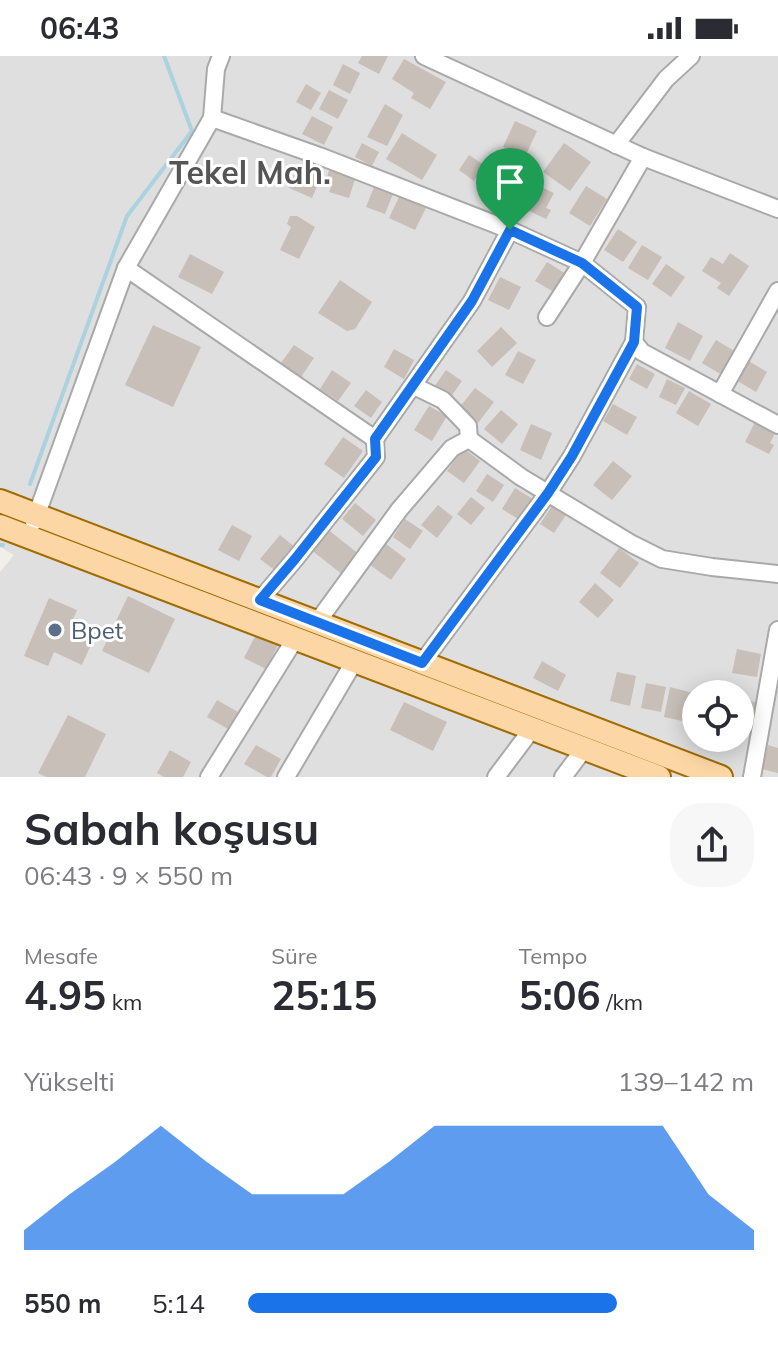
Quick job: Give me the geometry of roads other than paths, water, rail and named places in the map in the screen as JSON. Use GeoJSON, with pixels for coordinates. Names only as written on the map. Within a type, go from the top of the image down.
{"type":"FeatureCollection","features":[{"type":"Feature","properties":{"kind":"main road"},"geometry":{"type":"LineString","coordinates":[[0,501],[721,777]]}},
{"type":"Feature","properties":{"kind":"main road"},"geometry":{"type":"LineString","coordinates":[[0,526],[584,749],[630,772],[659,777]]}},
{"type":"Feature","properties":{"kind":"street"},"geometry":{"type":"LineString","coordinates":[[28,538],[126,268],[212,118],[216,69],[221,56]]}},
{"type":"Feature","properties":{"kind":"street"},"geometry":{"type":"LineString","coordinates":[[424,56],[643,157],[778,209]]}},
{"type":"Feature","properties":{"kind":"street"},"geometry":{"type":"LineString","coordinates":[[616,145],[666,79],[691,56]]}},
{"type":"Feature","properties":{"kind":"street"},"geometry":{"type":"LineString","coordinates":[[212,118],[510,230],[582,263],[637,307],[634,342],[572,456],[422,663]]}},
{"type":"Feature","properties":{"kind":"street"},"geometry":{"type":"LineString","coordinates":[[547,317],[643,157]]}},
{"type":"Feature","properties":{"kind":"street"},"geometry":{"type":"LineString","coordinates":[[260,600],[376,457],[375,439],[472,301],[510,230]]}},
{"type":"Feature","properties":{"kind":"street"},"geometry":{"type":"LineString","coordinates":[[126,268],[375,439]]}},
{"type":"Feature","properties":{"kind":"street"},"geometry":{"type":"LineString","coordinates":[[720,394],[778,291]]}},
{"type":"Feature","properties":{"kind":"street"},"geometry":{"type":"LineString","coordinates":[[634,342],[642,352],[778,425]]}},
{"type":"Feature","properties":{"kind":"street"},"geometry":{"type":"LineString","coordinates":[[414,386],[443,400],[468,426],[469,439],[521,477],[632,544],[662,559],[778,574]]}},
{"type":"Feature","properties":{"kind":"street"},"geometry":{"type":"LineString","coordinates":[[318,621],[399,510],[452,448],[469,439]]}},
{"type":"Feature","properties":{"kind":"street"},"geometry":{"type":"LineString","coordinates":[[752,777],[778,630]]}},
{"type":"Feature","properties":{"kind":"street"},"geometry":{"type":"LineString","coordinates":[[209,777],[295,639]]}},
{"type":"Feature","properties":{"kind":"street"},"geometry":{"type":"LineString","coordinates":[[286,777],[354,662]]}},
{"type":"Feature","properties":{"kind":"street"},"geometry":{"type":"LineString","coordinates":[[496,777],[532,729]]}},
{"type":"Feature","properties":{"kind":"street"},"geometry":{"type":"LineString","coordinates":[[563,777],[584,749]]}},
{"type":"Feature","properties":{"kind":"waterway"},"geometry":{"type":"LineString","coordinates":[[30,484],[127,216],[192,131],[164,56]]}},
{"type":"Feature","properties":{"kind":"place","name":"Bpet"},"geometry":{"type":"Point","coordinates":[55,630]}},
{"type":"Feature","properties":{"kind":"district","name":"Tekel Mah."},"geometry":{"type":"Point","coordinates":[250,172]}}]}
